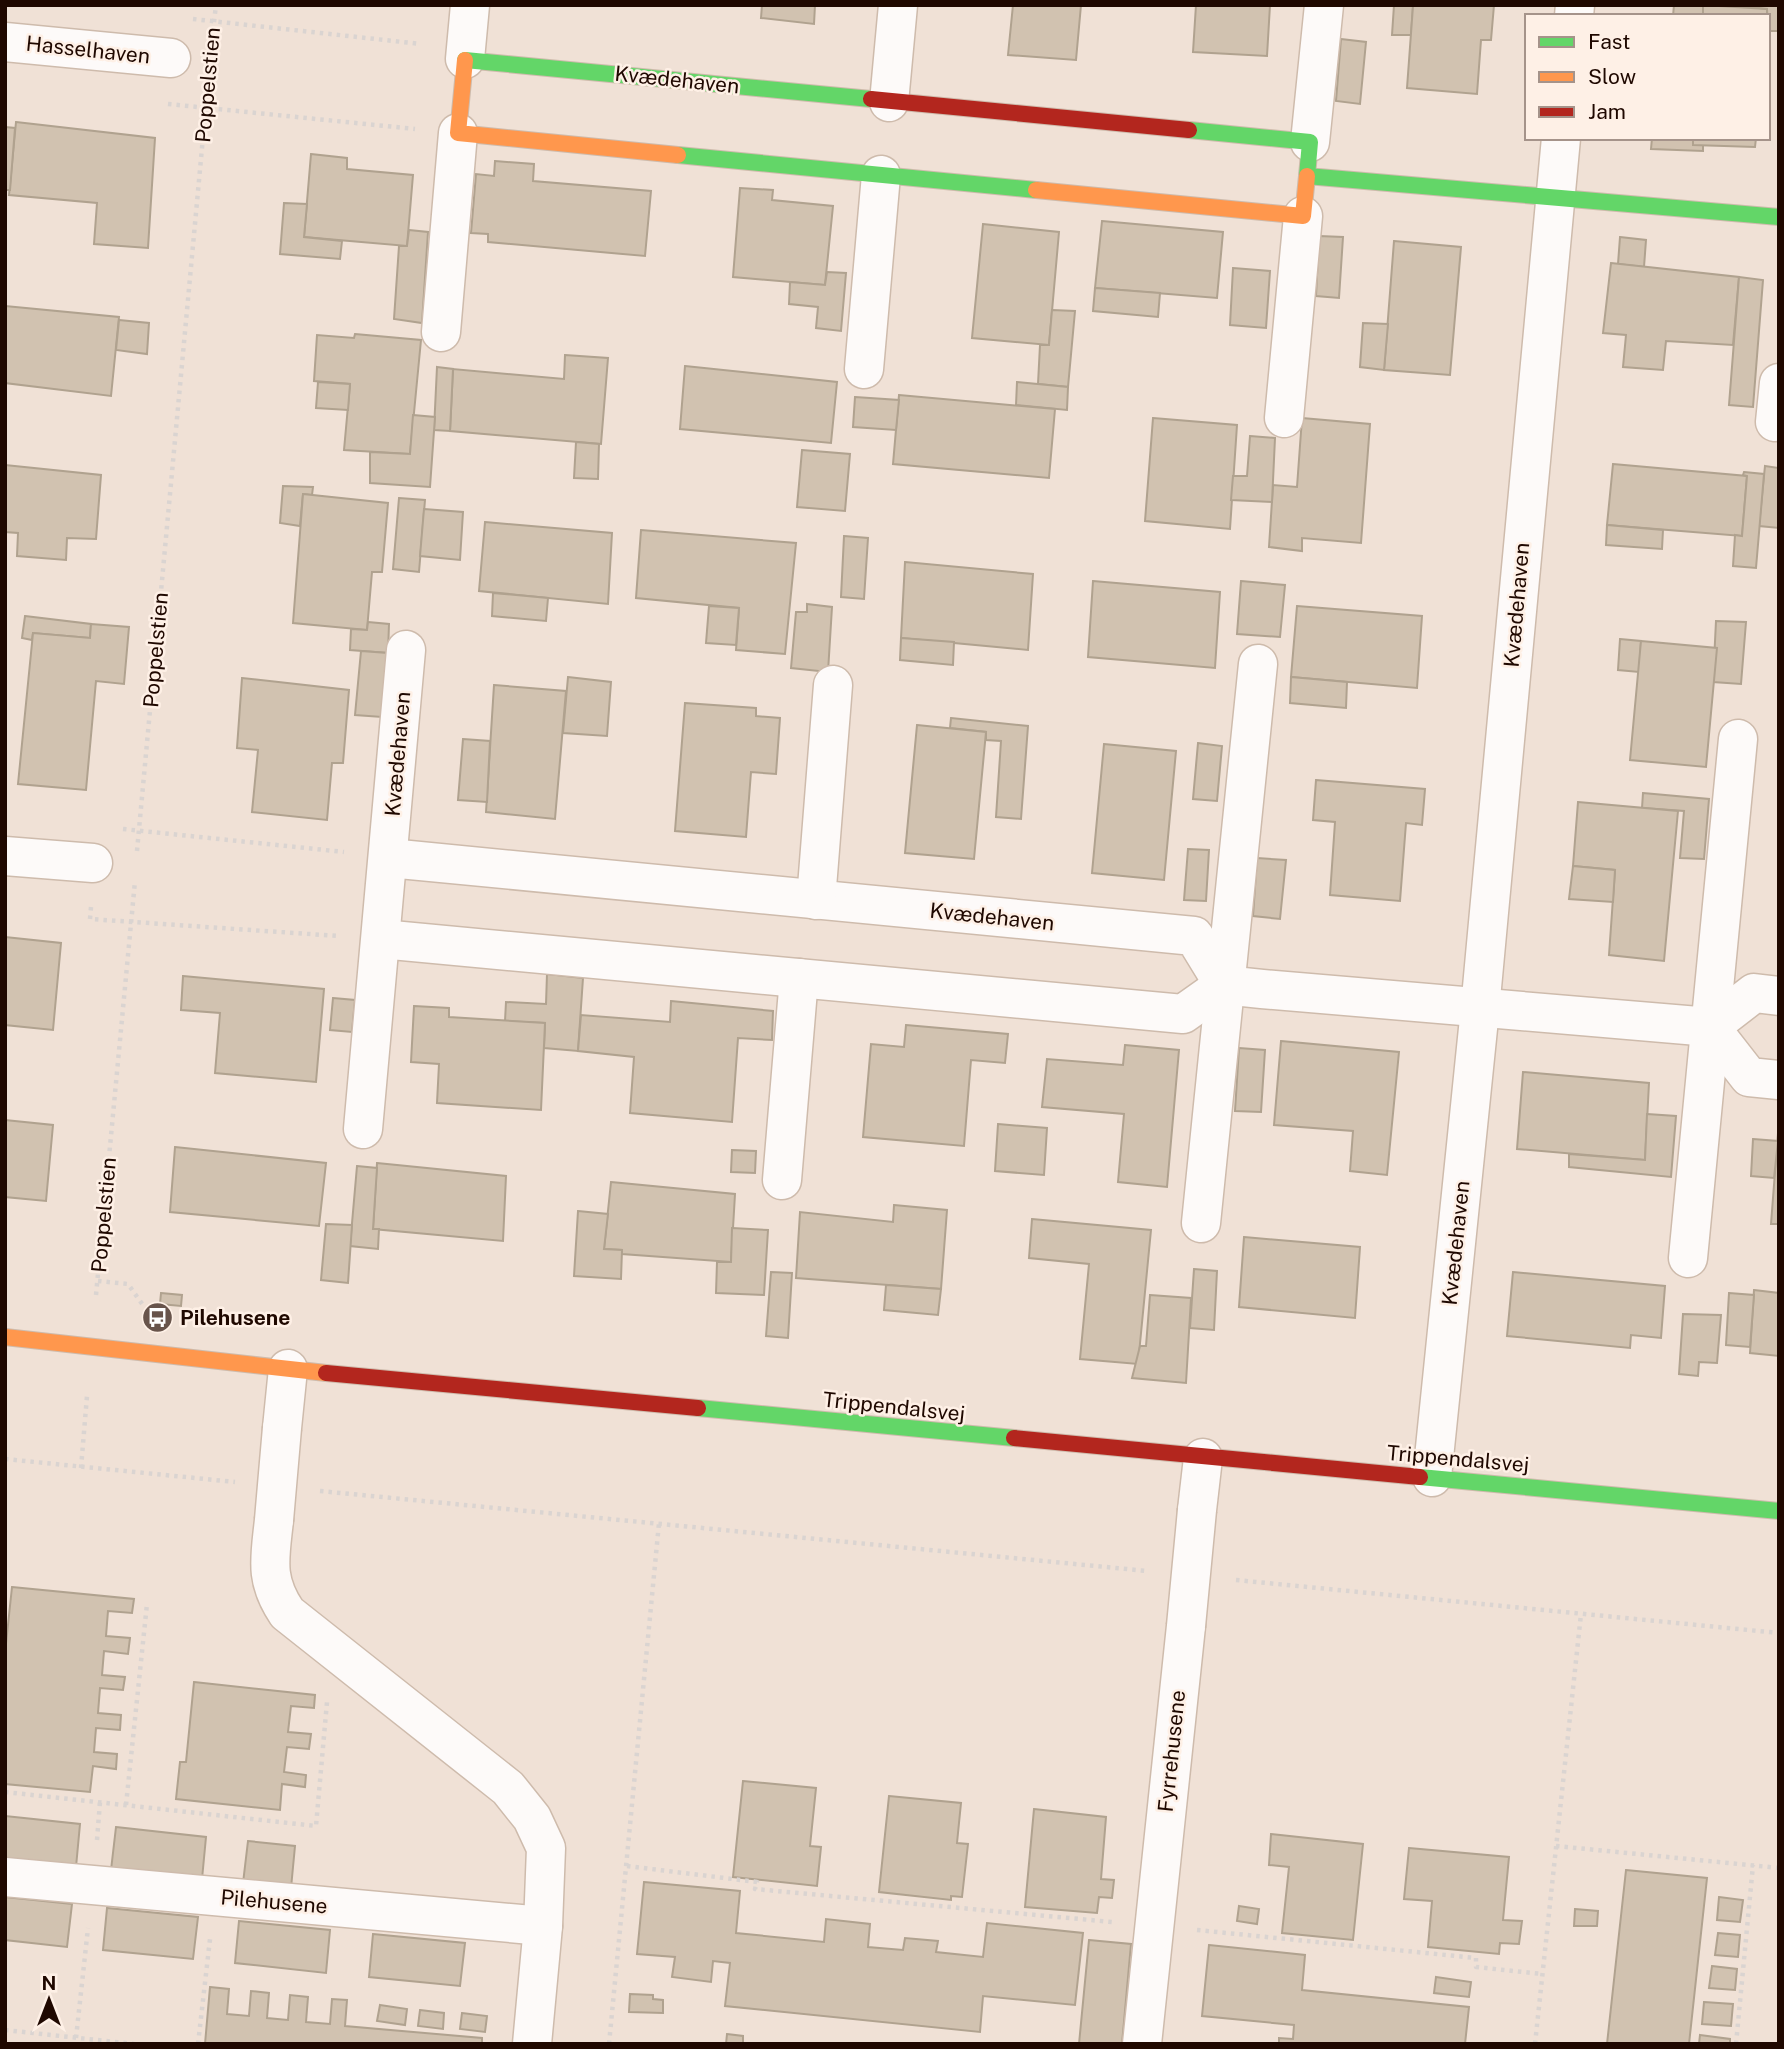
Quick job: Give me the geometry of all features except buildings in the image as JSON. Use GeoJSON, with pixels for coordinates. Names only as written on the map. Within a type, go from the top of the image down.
{"type":"FeatureCollection","features":[{"type":"Feature","properties":{"kind":"street"},"geometry":{"type":"LineString","coordinates":[[441,332],[470,5]]}},
{"type":"Feature","properties":{"kind":"street"},"geometry":{"type":"LineString","coordinates":[[889,102],[898,5]]}},
{"type":"Feature","properties":{"kind":"street"},"geometry":{"type":"LineString","coordinates":[[1284,418],[1324,5]]}},
{"type":"Feature","properties":{"kind":"street","name":"Hasselhaven"},"geometry":{"type":"LineString","coordinates":[[5,42],[171,58]]}},
{"type":"Feature","properties":{"kind":"street","name":"Kvædehaven"},"geometry":{"type":"LineString","coordinates":[[465,59],[889,102],[1308,159],[1555,200],[1779,217]]}},
{"type":"Feature","properties":{"kind":"street"},"geometry":{"type":"LineString","coordinates":[[458,133],[1303,216]]}},
{"type":"Feature","properties":{"kind":"street","name":"Kvædehaven"},"geometry":{"type":"LineString","coordinates":[[1432,1477],[1480,1009],[1561,140]]}},
{"type":"Feature","properties":{"kind":"street"},"geometry":{"type":"LineString","coordinates":[[864,369],[881,175]]}},
{"type":"Feature","properties":{"kind":"street"},"geometry":{"type":"LineString","coordinates":[[1775,422],[1779,383]]}},
{"type":"Feature","properties":{"kind":"street","name":"Kvædehaven"},"geometry":{"type":"LineString","coordinates":[[363,1129],[406,650]]}},
{"type":"Feature","properties":{"kind":"street"},"geometry":{"type":"LineString","coordinates":[[1201,1223],[1258,664]]}},
{"type":"Feature","properties":{"kind":"street"},"geometry":{"type":"LineString","coordinates":[[816,900],[833,685]]}},
{"type":"Feature","properties":{"kind":"street"},"geometry":{"type":"LineString","coordinates":[[1688,1258],[1738,739]]}},
{"type":"Feature","properties":{"kind":"street"},"geometry":{"type":"LineString","coordinates":[[5,856],[93,863]]}},
{"type":"Feature","properties":{"kind":"street","name":"Kvædehaven"},"geometry":{"type":"LineString","coordinates":[[389,858],[1194,936],[1224,985]]}},
{"type":"Feature","properties":{"kind":"street"},"geometry":{"type":"LineString","coordinates":[[381,939],[1183,1014],[1224,985],[1710,1027],[1754,993],[1779,996]]}},
{"type":"Feature","properties":{"kind":"street"},"geometry":{"type":"LineString","coordinates":[[782,1180],[799,978]]}},
{"type":"Feature","properties":{"kind":"street"},"geometry":{"type":"LineString","coordinates":[[1710,1027],[1749,1077],[1779,1080]]}},
{"type":"Feature","properties":{"kind":"street","name":"Trippendalsvej"},"geometry":{"type":"LineString","coordinates":[[5,1337],[288,1369],[1779,1511]]}},
{"type":"Feature","properties":{"kind":"street"},"geometry":{"type":"LineString","coordinates":[[288,1369],[269,1577],[275,1596],[287,1613],[508,1788],[531,1818],[546,1849],[543,1926],[532,2044]]}},
{"type":"Feature","properties":{"kind":"street","name":"Fyrrehusene"},"geometry":{"type":"LineString","coordinates":[[1142,2044],[1203,1458]]}},
{"type":"Feature","properties":{"kind":"street","name":"Pilehusene"},"geometry":{"type":"LineString","coordinates":[[5,1877],[543,1926]]}},
{"type":"Feature","properties":{"kind":"path","name":"Poppelstien"},"geometry":{"type":"LineString","coordinates":[[212,47],[216,5]]}},
{"type":"Feature","properties":{"kind":"path"},"geometry":{"type":"LineString","coordinates":[[214,22],[421,44],[465,59]]}},
{"type":"Feature","properties":{"kind":"path","name":"Poppelstien"},"geometry":{"type":"LineString","coordinates":[[137,857],[209,72]]}},
{"type":"Feature","properties":{"kind":"path"},"geometry":{"type":"LineString","coordinates":[[205,110],[458,133]]}},
{"type":"Feature","properties":{"kind":"path"},"geometry":{"type":"LineString","coordinates":[[139,830],[389,858]]}},
{"type":"Feature","properties":{"kind":"path","name":"Poppelstien"},"geometry":{"type":"LineString","coordinates":[[96,1295],[136,870]]}},
{"type":"Feature","properties":{"kind":"path"},"geometry":{"type":"LineString","coordinates":[[131,924],[381,939]]}},
{"type":"Feature","properties":{"kind":"path"},"geometry":{"type":"LineString","coordinates":[[98,1281],[128,1284],[147,1310]]}},
{"type":"Feature","properties":{"kind":"path"},"geometry":{"type":"LineString","coordinates":[[81,1468],[87,1396]]}},
{"type":"Feature","properties":{"kind":"path"},"geometry":{"type":"LineString","coordinates":[[5,1459],[246,1484]]}},
{"type":"Feature","properties":{"kind":"path"},"geometry":{"type":"LineString","coordinates":[[315,1490],[1155,1572]]}},
{"type":"Feature","properties":{"kind":"path"},"geometry":{"type":"LineString","coordinates":[[609,2044],[659,1523]]}},
{"type":"Feature","properties":{"kind":"path"},"geometry":{"type":"LineString","coordinates":[[1223,1579],[1779,1633]]}},
{"type":"Feature","properties":{"kind":"path"},"geometry":{"type":"LineString","coordinates":[[126,1805],[147,1604]]}},
{"type":"Feature","properties":{"kind":"path"},"geometry":{"type":"LineString","coordinates":[[1535,2044],[1581,1614]]}},
{"type":"Feature","properties":{"kind":"path"},"geometry":{"type":"LineString","coordinates":[[5,1792],[316,1826],[332,1650]]}},
{"type":"Feature","properties":{"kind":"path"},"geometry":{"type":"LineString","coordinates":[[1556,1846],[1779,1868]]}},
{"type":"Feature","properties":{"kind":"path"},"geometry":{"type":"LineString","coordinates":[[627,1866],[757,1882],[755,1889],[1476,1958],[1476,1967],[1542,1974]]}},
{"type":"Feature","properties":{"kind":"path"},"geometry":{"type":"LineString","coordinates":[[1736,2044],[1753,1866]]}},
{"type":"Feature","properties":{"kind":"path"},"geometry":{"type":"LineString","coordinates":[[76,2038],[93,1885]]}},
{"type":"Feature","properties":{"kind":"path"},"geometry":{"type":"LineString","coordinates":[[198,2044],[215,1896]]}},
{"type":"Feature","properties":{"kind":"path"},"geometry":{"type":"LineString","coordinates":[[5,2030],[134,2044]]}},
{"type":"Feature","properties":{"kind":"traffic: fast"},"geometry":{"type":"LineString","coordinates":[[465,60],[871,99]]}},
{"type":"Feature","properties":{"kind":"traffic: fast"},"geometry":{"type":"LineString","coordinates":[[1189,130],[1310,142],[1307,176],[1779,217]]}},
{"type":"Feature","properties":{"kind":"traffic: fast"},"geometry":{"type":"LineString","coordinates":[[678,155],[1036,190]]}},
{"type":"Feature","properties":{"kind":"traffic: fast"},"geometry":{"type":"LineString","coordinates":[[698,1408],[1014,1438]]}},
{"type":"Feature","properties":{"kind":"traffic: fast"},"geometry":{"type":"LineString","coordinates":[[1420,1477],[1779,1511]]}},
{"type":"Feature","properties":{"kind":"traffic: slow"},"geometry":{"type":"LineString","coordinates":[[465,60],[458,133],[678,155]]}},
{"type":"Feature","properties":{"kind":"traffic: slow"},"geometry":{"type":"LineString","coordinates":[[1036,190],[1303,216],[1307,176]]}},
{"type":"Feature","properties":{"kind":"traffic: slow"},"geometry":{"type":"LineString","coordinates":[[5,1337],[326,1373]]}},
{"type":"Feature","properties":{"kind":"traffic: jam"},"geometry":{"type":"LineString","coordinates":[[871,99],[1189,130]]}},
{"type":"Feature","properties":{"kind":"traffic: jam"},"geometry":{"type":"LineString","coordinates":[[326,1373],[698,1408]]}},
{"type":"Feature","properties":{"kind":"traffic: jam"},"geometry":{"type":"LineString","coordinates":[[1014,1438],[1420,1477]]}},
{"type":"Feature","properties":{"kind":"place","name":"Pilehusene"},"geometry":{"type":"Point","coordinates":[157,1318]}}]}
